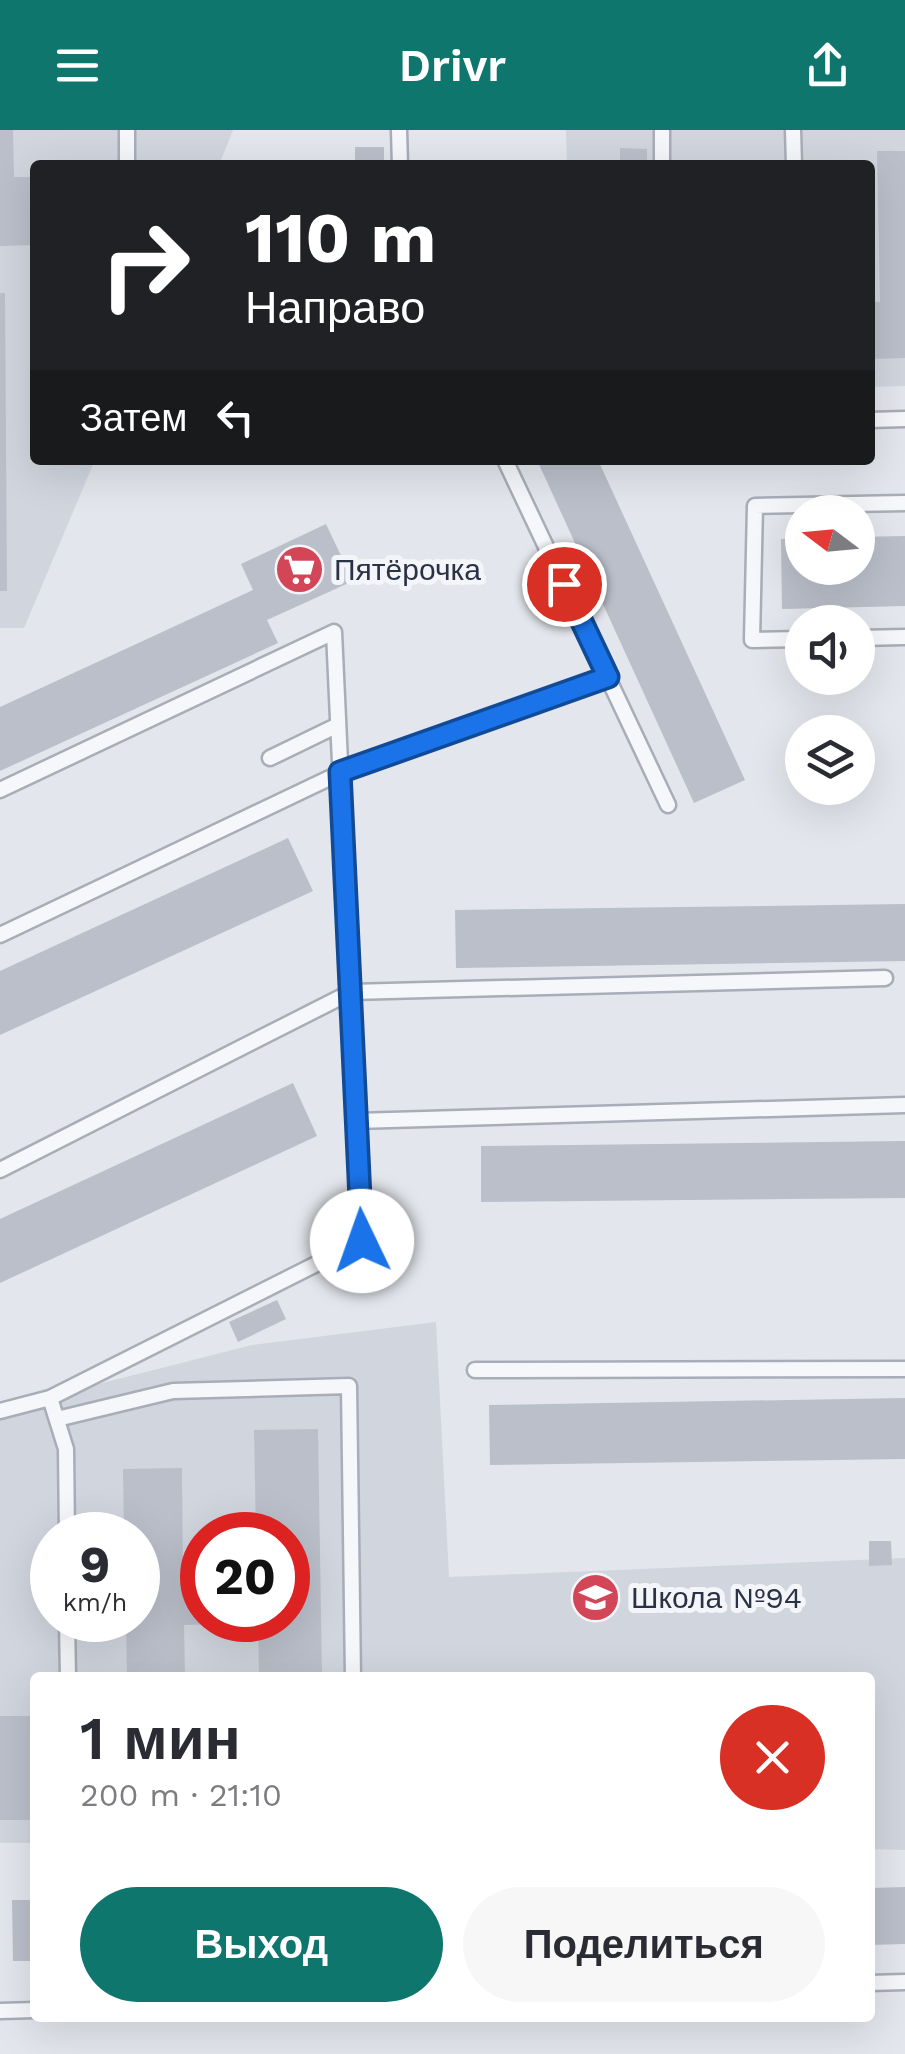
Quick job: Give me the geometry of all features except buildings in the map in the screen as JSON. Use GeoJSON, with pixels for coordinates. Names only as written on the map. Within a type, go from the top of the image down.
{"type":"FeatureCollection","features":[{"type":"Feature","properties":{"kind":"lane"},"geometry":{"type":"LineString","coordinates":[[127,130],[127,160]]}},
{"type":"Feature","properties":{"kind":"lane"},"geometry":{"type":"LineString","coordinates":[[399,130],[400,160]]}},
{"type":"Feature","properties":{"kind":"lane"},"geometry":{"type":"LineString","coordinates":[[662,130],[662,160]]}},
{"type":"Feature","properties":{"kind":"lane"},"geometry":{"type":"LineString","coordinates":[[793,130],[794,160]]}},
{"type":"Feature","properties":{"kind":"lane"},"geometry":{"type":"LineString","coordinates":[[875,420],[905,419]]}},
{"type":"Feature","properties":{"kind":"lane"},"geometry":{"type":"LineString","coordinates":[[507,465],[668,805]]}},
{"type":"Feature","properties":{"kind":"lane"},"geometry":{"type":"LineString","coordinates":[[785,639],[752,640],[755,506],[905,502]]}},
{"type":"Feature","properties":{"kind":"lane"},"geometry":{"type":"LineString","coordinates":[[0,790],[334,632],[362,1241],[50,1398],[0,1410]]}},
{"type":"Feature","properties":{"kind":"lane"},"geometry":{"type":"LineString","coordinates":[[875,638],[905,637]]}},
{"type":"Feature","properties":{"kind":"lane"},"geometry":{"type":"LineString","coordinates":[[0,935],[340,772],[608,677]]}},
{"type":"Feature","properties":{"kind":"lane"},"geometry":{"type":"LineString","coordinates":[[270,758],[338,725]]}},
{"type":"Feature","properties":{"kind":"lane"},"geometry":{"type":"LineString","coordinates":[[0,1170],[351,992],[886,978]]}},
{"type":"Feature","properties":{"kind":"lane"},"geometry":{"type":"LineString","coordinates":[[356,1121],[905,1105]]}},
{"type":"Feature","properties":{"kind":"lane"},"geometry":{"type":"LineString","coordinates":[[476,1370],[905,1369]]}},
{"type":"Feature","properties":{"kind":"lane"},"geometry":{"type":"LineString","coordinates":[[57,1419],[173,1391],[349,1386],[353,1672]]}},
{"type":"Feature","properties":{"kind":"lane"},"geometry":{"type":"LineString","coordinates":[[50,1398],[66,1449],[66,1512]]}},
{"type":"Feature","properties":{"kind":"lane"},"geometry":{"type":"LineString","coordinates":[[67,1642],[68,1672]]}},
{"type":"Feature","properties":{"kind":"lane"},"geometry":{"type":"LineString","coordinates":[[875,1983],[905,1982]]}},
{"type":"Feature","properties":{"kind":"lane"},"geometry":{"type":"LineString","coordinates":[[0,2011],[30,2010]]}},
{"type":"Feature","properties":{"kind":"shaded area"},"geometry":{"type":"Polygon","coordinates":[[[0,130],[233,130],[221,160],[30,160],[30,465],[93,465],[24,628],[0,628],[0,130]]]}},
{"type":"Feature","properties":{"kind":"shaded area"},"geometry":{"type":"Polygon","coordinates":[[[566,130],[905,130],[905,386],[875,387],[875,160],[567,160],[566,130]]]}},
{"type":"Feature","properties":{"kind":"shaded area","name":"Школа №94"},"geometry":{"type":"Polygon","coordinates":[[[436,1322],[449,1577],[905,1558],[905,1850],[875,1849],[875,1672],[30,1672],[30,1843],[0,1843],[0,1409],[252,1345],[436,1322]]]}},
{"type":"Feature","properties":{"kind":"place","name":"Пятёрочка"},"geometry":{"type":"Point","coordinates":[299,570]}},
{"type":"Feature","properties":{"kind":"place","name":"Школа №94"},"geometry":{"type":"Point","coordinates":[596,1598]}},
{"type":"Feature","properties":{"kind":"route"},"geometry":{"type":"LineString","coordinates":[[362,1241],[340,772],[608,677],[564,584]]}}]}
